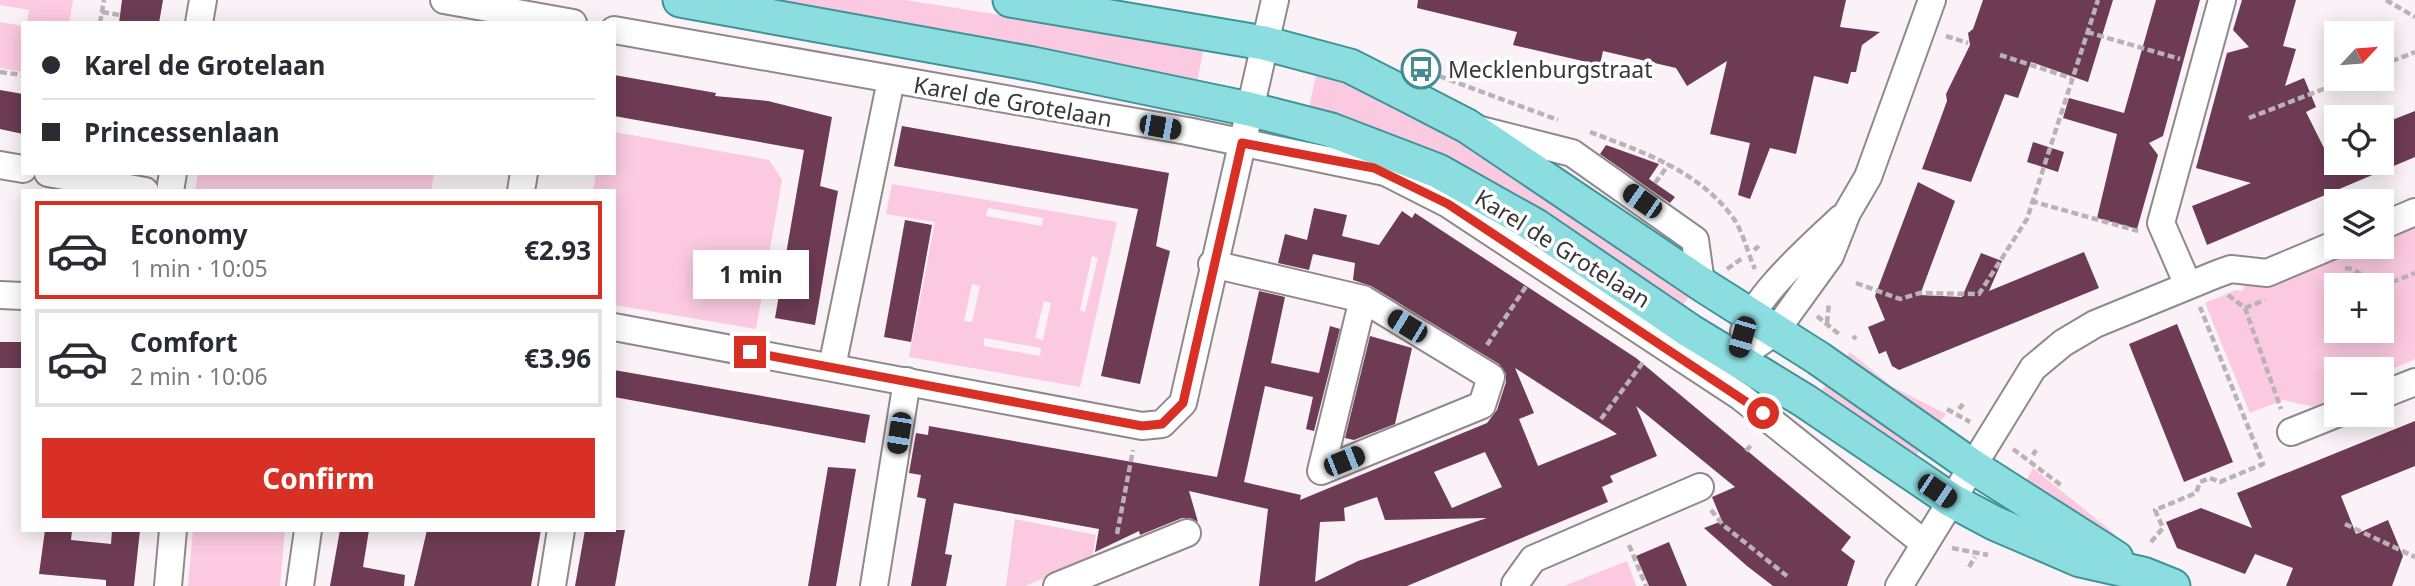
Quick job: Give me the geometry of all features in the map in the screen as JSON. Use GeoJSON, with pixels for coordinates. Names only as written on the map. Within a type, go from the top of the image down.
{"type":"FeatureCollection","features":[{"type":"Feature","properties":{"kind":"main road","name":"Karel de Grotelaan"},"geometry":{"type":"LineString","coordinates":[[680,0],[1033,64],[1249,108],[1331,130],[1438,171],[1536,226],[1736,359],[1805,401],[1951,500]]}},
{"type":"Feature","properties":{"kind":"main road","name":"Karel de Grotelaan"},"geometry":{"type":"LineString","coordinates":[[1010,0],[1264,43],[1350,66],[1467,126],[1972,466]]}},
{"type":"Feature","properties":{"kind":"main road"},"geometry":{"type":"LineString","coordinates":[[1972,466],[2143,574]]}},
{"type":"Feature","properties":{"kind":"main road"},"geometry":{"type":"LineString","coordinates":[[1951,500],[1994,523],[2080,560],[2143,574],[2173,586]]}},
{"type":"Feature","properties":{"kind":"street"},"geometry":{"type":"LineString","coordinates":[[199,21],[203,0]]}},
{"type":"Feature","properties":{"kind":"street"},"geometry":{"type":"LineString","coordinates":[[444,0],[558,21]]}},
{"type":"Feature","properties":{"kind":"street"},"geometry":{"type":"LineString","coordinates":[[616,327],[1150,424],[1183,403],[1212,264],[1275,0]]}},
{"type":"Feature","properties":{"kind":"street"},"geometry":{"type":"LineString","coordinates":[[1736,359],[1762,324],[1830,256],[1847,213],[1868,177],[1932,0]]}},
{"type":"Feature","properties":{"kind":"street"},"geometry":{"type":"LineString","coordinates":[[2193,293],[2161,223],[2222,0]]}},
{"type":"Feature","properties":{"kind":"street","name":"Karel de Grotelaan"},"geometry":{"type":"LineString","coordinates":[[616,30],[1374,168],[1448,204],[1741,397],[1924,543]]}},
{"type":"Feature","properties":{"kind":"street"},"geometry":{"type":"LineString","coordinates":[[832,367],[891,80]]}},
{"type":"Feature","properties":{"kind":"street"},"geometry":{"type":"LineString","coordinates":[[0,165],[21,169]]}},
{"type":"Feature","properties":{"kind":"street"},"geometry":{"type":"LineString","coordinates":[[59,175],[134,189]]}},
{"type":"Feature","properties":{"kind":"street"},"geometry":{"type":"LineString","coordinates":[[2394,221],[2415,212]]}},
{"type":"Feature","properties":{"kind":"street"},"geometry":{"type":"LineString","coordinates":[[1899,586],[2023,381],[2047,356],[2095,324],[2193,293],[2231,270],[2267,273],[2324,249]]}},
{"type":"Feature","properties":{"kind":"street"},"geometry":{"type":"LineString","coordinates":[[1212,264],[1363,299],[1491,377],[1482,405],[1321,471],[1363,299]]}},
{"type":"Feature","properties":{"kind":"street"},"geometry":{"type":"LineString","coordinates":[[0,295],[21,296]]}},
{"type":"Feature","properties":{"kind":"street"},"geometry":{"type":"LineString","coordinates":[[874,586],[907,381]]}},
{"type":"Feature","properties":{"kind":"street"},"geometry":{"type":"LineString","coordinates":[[2394,390],[2415,382]]}},
{"type":"Feature","properties":{"kind":"street"},"geometry":{"type":"LineString","coordinates":[[2291,432],[2324,419]]}},
{"type":"Feature","properties":{"kind":"street"},"geometry":{"type":"LineString","coordinates":[[1508,586],[1533,559],[1700,487]]}},
{"type":"Feature","properties":{"kind":"street"},"geometry":{"type":"LineString","coordinates":[[168,586],[173,532]]}},
{"type":"Feature","properties":{"kind":"street"},"geometry":{"type":"LineString","coordinates":[[300,586],[308,532]]}},
{"type":"Feature","properties":{"kind":"street"},"geometry":{"type":"LineString","coordinates":[[552,586],[561,532]]}},
{"type":"Feature","properties":{"kind":"street"},"geometry":{"type":"LineString","coordinates":[[1056,586],[1186,533]]}},
{"type":"Feature","properties":{"kind":"path"},"geometry":{"type":"LineString","coordinates":[[100,21],[104,0]]}},
{"type":"Feature","properties":{"kind":"path"},"geometry":{"type":"LineString","coordinates":[[1856,283],[1900,299],[1920,293],[1979,295],[2027,219],[2098,0]]}},
{"type":"Feature","properties":{"kind":"path"},"geometry":{"type":"LineString","coordinates":[[2386,0],[2415,17]]}},
{"type":"Feature","properties":{"kind":"path"},"geometry":{"type":"LineString","coordinates":[[102,12],[120,15]]}},
{"type":"Feature","properties":{"kind":"path"},"geometry":{"type":"LineString","coordinates":[[2087,32],[2188,61]]}},
{"type":"Feature","properties":{"kind":"path"},"geometry":{"type":"LineString","coordinates":[[1945,36],[1968,43]]}},
{"type":"Feature","properties":{"kind":"path"},"geometry":{"type":"LineString","coordinates":[[2394,60],[2415,52]]}},
{"type":"Feature","properties":{"kind":"path"},"geometry":{"type":"LineString","coordinates":[[2000,55],[2071,78]]}},
{"type":"Feature","properties":{"kind":"path"},"geometry":{"type":"LineString","coordinates":[[0,72],[21,75]]}},
{"type":"Feature","properties":{"kind":"path"},"geometry":{"type":"LineString","coordinates":[[2249,118],[2324,89]]}},
{"type":"Feature","properties":{"kind":"path"},"geometry":{"type":"LineString","coordinates":[[2031,201],[2140,232]]}},
{"type":"Feature","properties":{"kind":"path"},"geometry":{"type":"LineString","coordinates":[[2394,281],[2415,273]]}},
{"type":"Feature","properties":{"kind":"path"},"geometry":{"type":"LineString","coordinates":[[1474,366],[1528,282]]}},
{"type":"Feature","properties":{"kind":"path"},"geometry":{"type":"LineString","coordinates":[[2222,291],[2245,308],[2278,401]]}},
{"type":"Feature","properties":{"kind":"path"},"geometry":{"type":"LineString","coordinates":[[2151,542],[2163,528],[2155,510],[2196,493],[2200,482],[2210,478],[2220,482],[2263,464],[2193,293]]}},
{"type":"Feature","properties":{"kind":"path"},"geometry":{"type":"LineString","coordinates":[[1601,419],[1646,359]]}},
{"type":"Feature","properties":{"kind":"path"},"geometry":{"type":"LineString","coordinates":[[1959,409],[1963,404]]}},
{"type":"Feature","properties":{"kind":"path"},"geometry":{"type":"LineString","coordinates":[[1111,564],[1150,424]]}},
{"type":"Feature","properties":{"kind":"path"},"geometry":{"type":"LineString","coordinates":[[1746,451],[1752,443]]}},
{"type":"Feature","properties":{"kind":"path"},"geometry":{"type":"LineString","coordinates":[[1700,487],[1715,517],[1787,576]]}},
{"type":"Feature","properties":{"kind":"path"},"geometry":{"type":"LineString","coordinates":[[1620,522],[1646,586]]}},
{"type":"Feature","properties":{"kind":"path"},"geometry":{"type":"LineString","coordinates":[[2345,524],[2415,557]]}},
{"type":"Feature","properties":{"kind":"path"},"geometry":{"type":"LineString","coordinates":[[1969,567],[1975,556]]}},
{"type":"Feature","properties":{"kind":"shaded area"},"geometry":{"type":"Polygon","coordinates":[[[0,0],[73,0],[69,21],[27,21],[29,10],[0,5],[0,0]]]}},
{"type":"Feature","properties":{"kind":"shaded area"},"geometry":{"type":"Polygon","coordinates":[[[758,0],[905,0],[1204,47],[1197,82],[758,0]]]}},
{"type":"Feature","properties":{"kind":"shaded area"},"geometry":{"type":"Polygon","coordinates":[[[0,22],[21,26],[21,72],[0,68],[0,22]]]}},
{"type":"Feature","properties":{"kind":"shaded area"},"geometry":{"type":"Polygon","coordinates":[[[1317,71],[1368,91],[1465,140],[1693,291],[1678,312],[1660,302],[1649,283],[1557,219],[1499,184],[1420,147],[1309,107],[1317,71]]]}},
{"type":"Feature","properties":{"kind":"shaded area"},"geometry":{"type":"Polygon","coordinates":[[[616,132],[769,160],[782,180],[756,329],[616,305],[616,189],[593,189],[596,175],[616,175],[616,132]]]}},
{"type":"Feature","properties":{"kind":"shaded area"},"geometry":{"type":"Polygon","coordinates":[[[198,175],[434,175],[431,189],[195,189],[198,175]]]}},
{"type":"Feature","properties":{"kind":"shaded area"},"geometry":{"type":"Polygon","coordinates":[[[892,184],[1117,222],[1080,387],[909,357],[935,222],[886,214],[892,184]],[[988,208],[986,216],[1042,226],[1043,218],[988,208]],[[1092,256],[1080,310],[1085,312],[1098,258],[1092,256]],[[972,284],[964,321],[972,322],[980,286],[972,284]],[[1044,301],[1035,338],[1043,340],[1051,303],[1044,301]],[[984,338],[984,346],[1040,356],[1041,348],[984,338]]]}},
{"type":"Feature","properties":{"kind":"shaded area"},"geometry":{"type":"Polygon","coordinates":[[[2415,222],[2415,359],[2394,368],[2394,357],[2324,357],[2324,406],[2319,408],[2283,400],[2250,413],[2205,303],[2236,290],[2243,291],[2245,282],[2269,281],[2324,259],[2394,259],[2394,230],[2415,222]]]}},
{"type":"Feature","properties":{"kind":"shaded area"},"geometry":{"type":"Polygon","coordinates":[[[1850,352],[1891,386],[1946,414],[1934,429],[1840,366],[1850,352]]]}},
{"type":"Feature","properties":{"kind":"shaded area"},"geometry":{"type":"Polygon","coordinates":[[[1831,378],[1926,443],[1910,463],[1815,399],[1831,378]]]}},
{"type":"Feature","properties":{"kind":"shaded area"},"geometry":{"type":"Polygon","coordinates":[[[2033,468],[2110,530],[2116,536],[2110,544],[2022,488],[2033,468]]]}},
{"type":"Feature","properties":{"kind":"shaded area"},"geometry":{"type":"Polygon","coordinates":[[[1015,519],[1096,535],[1092,559],[1025,586],[1006,586],[1015,519]]]}},
{"type":"Feature","properties":{"kind":"shaded area"},"geometry":{"type":"Polygon","coordinates":[[[193,532],[285,532],[280,586],[188,586],[193,532]]]}},
{"type":"Feature","properties":{"kind":"shaded area"},"geometry":{"type":"Polygon","coordinates":[[[1627,561],[1636,586],[1564,586],[1627,561]]]}},
{"type":"Feature","properties":{"kind":"building"},"geometry":{"type":"Polygon","coordinates":[[[122,0],[163,0],[159,21],[119,21],[122,0]]]}},
{"type":"Feature","properties":{"kind":"building"},"geometry":{"type":"Polygon","coordinates":[[[1418,0],[1846,0],[1840,27],[1880,32],[1862,45],[1856,72],[1851,72],[1848,84],[1814,76],[1796,154],[1770,148],[1750,199],[1738,195],[1750,143],[1710,134],[1727,61],[1687,86],[1676,68],[1603,51],[1600,65],[1513,45],[1517,32],[1417,8],[1418,0]]]}},
{"type":"Feature","properties":{"kind":"building"},"geometry":{"type":"Polygon","coordinates":[[[1983,0],[2113,0],[2088,82],[2031,62],[2018,98],[2005,94],[1971,182],[1922,169],[1947,101],[1946,94],[1970,45],[1968,33],[1973,29],[1983,0]]]}},
{"type":"Feature","properties":{"kind":"building"},"geometry":{"type":"Polygon","coordinates":[[[2156,0],[2200,0],[2163,136],[2149,143],[2158,155],[2137,229],[2097,218],[2117,134],[2063,118],[2069,98],[2124,113],[2156,0]]]}},
{"type":"Feature","properties":{"kind":"building"},"geometry":{"type":"Polygon","coordinates":[[[2242,0],[2296,0],[2283,46],[2296,49],[2285,86],[2304,78],[2316,107],[2306,112],[2324,148],[2324,175],[2372,175],[2339,189],[2324,189],[2324,196],[2207,245],[2192,206],[2251,183],[2196,168],[2227,53],[2249,47],[2233,30],[2242,0]]]}},
{"type":"Feature","properties":{"kind":"building"},"geometry":{"type":"Polygon","coordinates":[[[616,75],[716,93],[715,96],[768,101],[832,117],[820,186],[838,191],[815,325],[775,318],[804,150],[616,116],[616,75]]]}},
{"type":"Feature","properties":{"kind":"building"},"geometry":{"type":"Polygon","coordinates":[[[0,90],[21,94],[21,134],[0,129],[0,90]]]}},
{"type":"Feature","properties":{"kind":"building"},"geometry":{"type":"Polygon","coordinates":[[[2415,111],[2415,157],[2394,166],[2394,119],[2415,111]]]}},
{"type":"Feature","properties":{"kind":"building"},"geometry":{"type":"Polygon","coordinates":[[[902,126],[1169,173],[1156,246],[1170,251],[1140,384],[1101,376],[1138,209],[894,166],[902,126]]]}},
{"type":"Feature","properties":{"kind":"building"},"geometry":{"type":"Polygon","coordinates":[[[2033,142],[2064,152],[2058,172],[2027,162],[2033,142]]]}},
{"type":"Feature","properties":{"kind":"building"},"geometry":{"type":"Polygon","coordinates":[[[1606,145],[1659,164],[1649,179],[1675,197],[1670,203],[1600,154],[1606,145]]]}},
{"type":"Feature","properties":{"kind":"building"},"geometry":{"type":"Polygon","coordinates":[[[1918,182],[1955,201],[1920,295],[1962,297],[1981,253],[2002,261],[1989,291],[2084,252],[2099,288],[1899,370],[1892,366],[1886,351],[1879,354],[1868,327],[1885,320],[1875,296],[1918,182]]]}},
{"type":"Feature","properties":{"kind":"building"},"geometry":{"type":"Polygon","coordinates":[[[1314,208],[1347,215],[1342,236],[1379,245],[1402,211],[1412,218],[1415,213],[1636,358],[1851,537],[1841,550],[1855,561],[1847,586],[1773,586],[1747,566],[1704,528],[1722,521],[1712,497],[1735,487],[1636,406],[1657,456],[1610,476],[1613,482],[1602,487],[1608,502],[1407,586],[1259,586],[1268,509],[1189,491],[1198,522],[1182,518],[1140,535],[1139,531],[1095,552],[1099,529],[954,503],[945,554],[952,555],[946,586],[911,586],[926,499],[917,497],[921,475],[909,473],[916,433],[928,435],[929,426],[1217,477],[1259,291],[1285,297],[1271,363],[1319,373],[1330,326],[1340,329],[1314,431],[1306,429],[1313,397],[1265,386],[1244,482],[1301,495],[1300,500],[1487,423],[1497,410],[1506,382],[1506,374],[1499,364],[1371,286],[1353,280],[1355,263],[1313,254],[1309,270],[1278,263],[1285,234],[1307,240],[1314,208]],[[1515,368],[1534,413],[1519,419],[1538,466],[1617,434],[1577,408],[1515,368]],[[1485,452],[1434,472],[1452,508],[1502,487],[1485,452]],[[1377,497],[1344,508],[1345,521],[1320,522],[1315,582],[1358,561],[1487,518],[1385,520],[1377,497]]]}},
{"type":"Feature","properties":{"kind":"building"},"geometry":{"type":"Polygon","coordinates":[[[905,220],[932,225],[911,342],[884,337],[905,220]]]}},
{"type":"Feature","properties":{"kind":"building"},"geometry":{"type":"Polygon","coordinates":[[[2177,324],[2233,462],[2184,482],[2129,344],[2177,324]]]}},
{"type":"Feature","properties":{"kind":"building"},"geometry":{"type":"Polygon","coordinates":[[[1370,336],[1412,348],[1395,424],[1354,440],[1345,438],[1370,336]]]}},
{"type":"Feature","properties":{"kind":"building"},"geometry":{"type":"Polygon","coordinates":[[[0,342],[21,342],[21,368],[0,368],[0,342]]]}},
{"type":"Feature","properties":{"kind":"building"},"geometry":{"type":"Polygon","coordinates":[[[616,370],[870,415],[865,443],[616,397],[616,370]]]}},
{"type":"Feature","properties":{"kind":"building"},"geometry":{"type":"Polygon","coordinates":[[[2415,421],[2415,466],[2341,496],[2356,534],[2388,520],[2403,556],[2392,586],[2286,586],[2293,568],[2255,554],[2245,574],[2177,548],[2166,522],[2201,508],[2252,528],[2237,493],[2415,421]]]}},
{"type":"Feature","properties":{"kind":"building"},"geometry":{"type":"Polygon","coordinates":[[[828,467],[856,469],[836,586],[808,586],[828,467]]]}},
{"type":"Feature","properties":{"kind":"building"},"geometry":{"type":"Polygon","coordinates":[[[625,530],[615,586],[575,586],[585,532],[625,530]]]}},
{"type":"Feature","properties":{"kind":"building"},"geometry":{"type":"Polygon","coordinates":[[[45,532],[72,532],[71,540],[111,544],[112,532],[140,532],[134,586],[106,586],[106,580],[39,574],[45,532]]]}},
{"type":"Feature","properties":{"kind":"building"},"geometry":{"type":"Polygon","coordinates":[[[340,532],[369,532],[363,567],[405,575],[404,586],[330,586],[340,532]]]}},
{"type":"Feature","properties":{"kind":"building"},"geometry":{"type":"Polygon","coordinates":[[[427,532],[541,532],[531,586],[414,586],[427,532]]]}},
{"type":"Feature","properties":{"kind":"building"},"geometry":{"type":"Polygon","coordinates":[[[1669,542],[1687,586],[1649,586],[1636,556],[1669,542]]]}},
{"type":"Feature","properties":{"kind":"place","name":"Mecklenburgstraat"},"geometry":{"type":"Point","coordinates":[1421,69]}},
{"type":"Feature","properties":{"kind":"route"},"geometry":{"type":"LineString","coordinates":[[750,352],[1142,426],[1162,424],[1183,403],[1212,264],[1242,143],[1374,168],[1448,204],[1763,413]]}}]}
